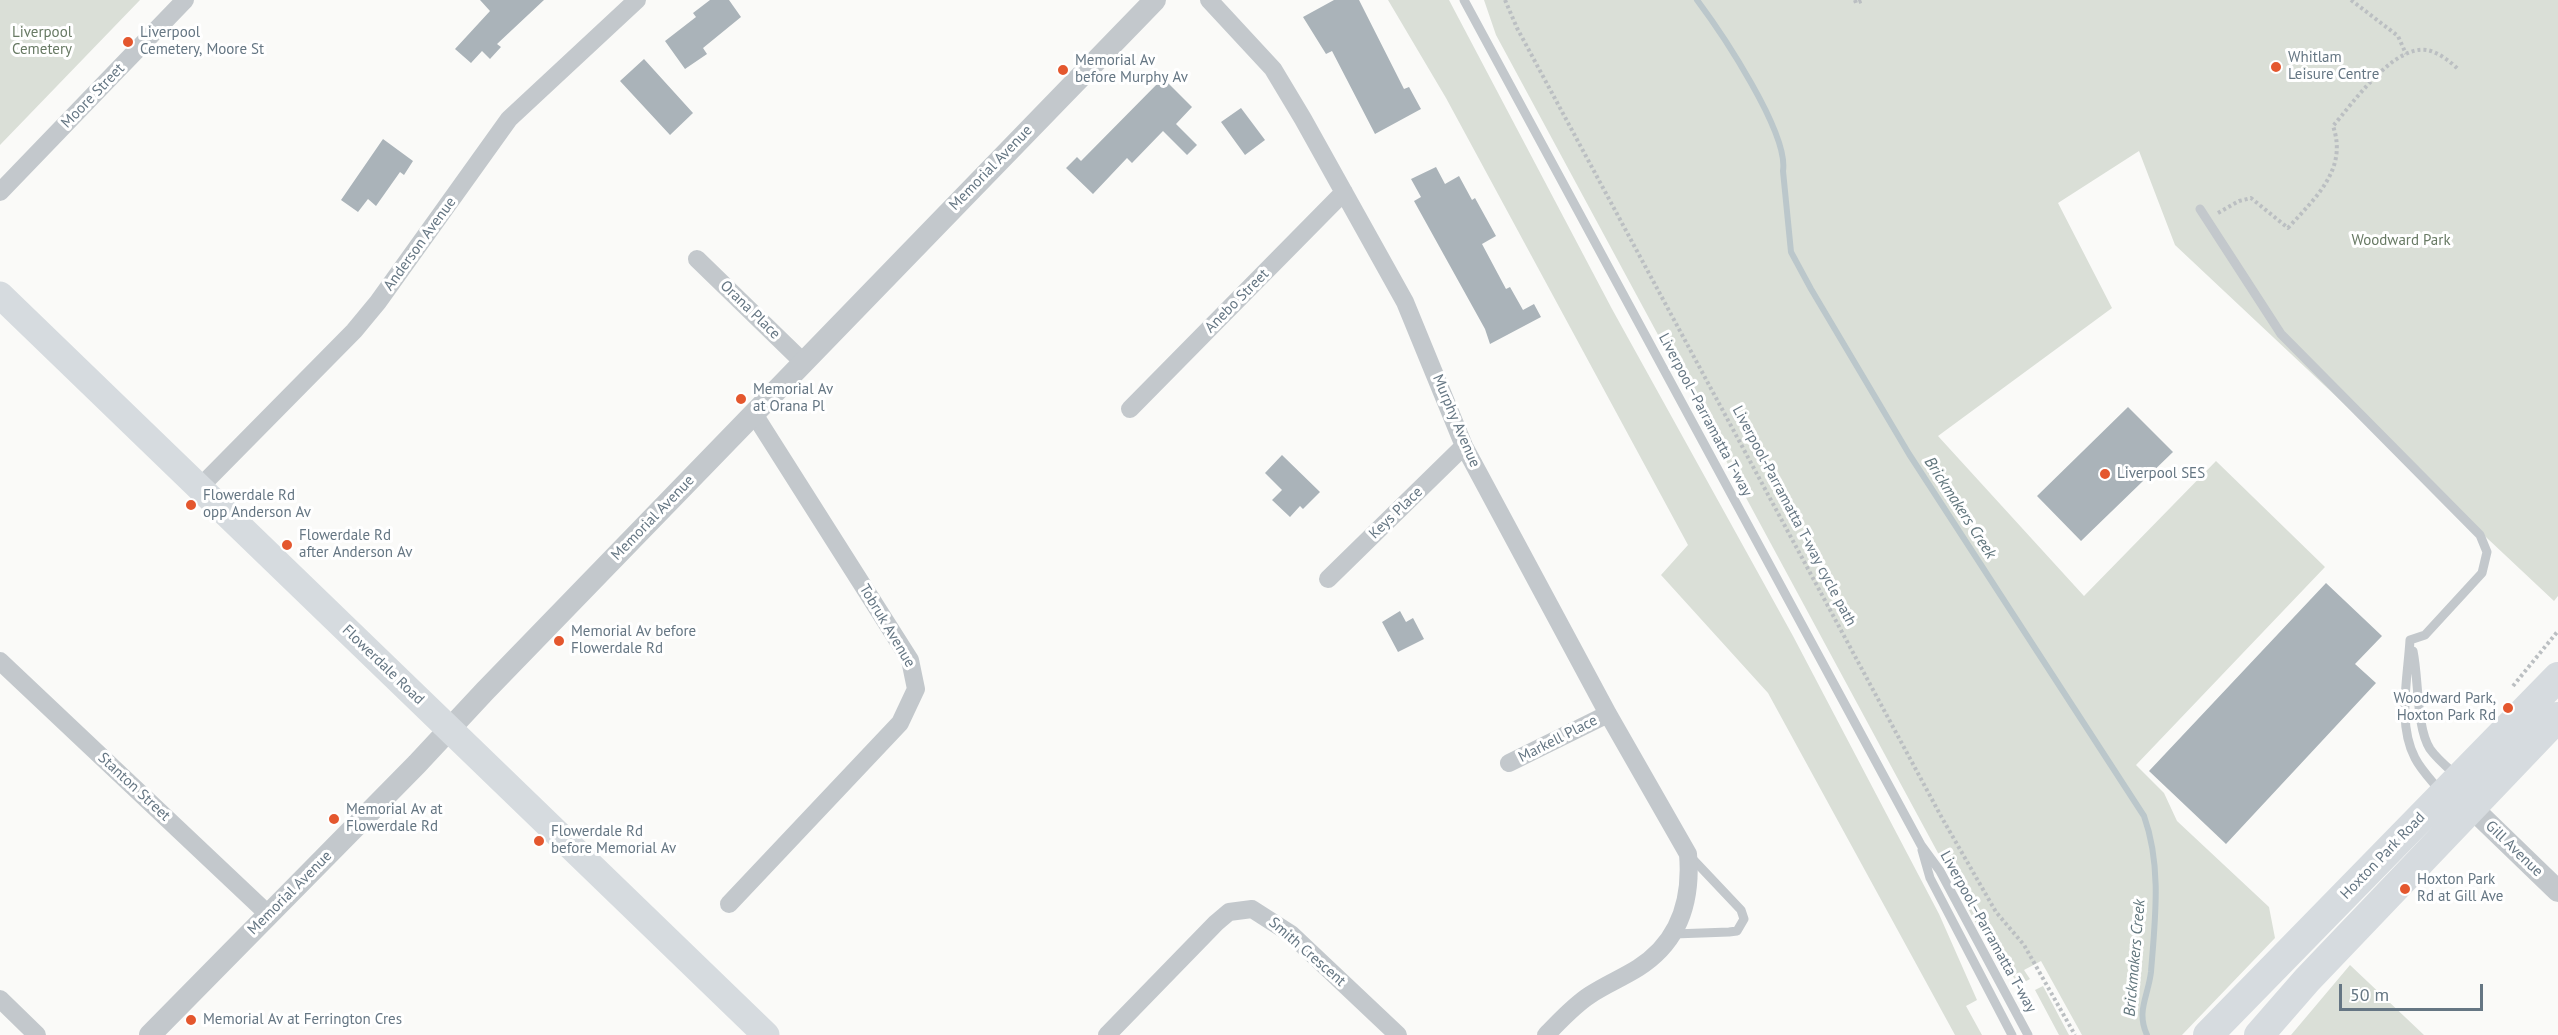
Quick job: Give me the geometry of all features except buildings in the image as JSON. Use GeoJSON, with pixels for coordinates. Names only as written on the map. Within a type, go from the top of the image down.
{"type":"FeatureCollection","features":[{"type":"Feature","properties":{"kind":"main road","name":"Flowerdale Road"},"geometry":{"type":"LineString","coordinates":[[0,295],[766,1035]]}},
{"type":"Feature","properties":{"kind":"main road","name":"Hoxton Park Road"},"geometry":{"type":"LineString","coordinates":[[2208,1035],[2558,677]]}},
{"type":"Feature","properties":{"kind":"main road","name":"Hoxton Park Road"},"geometry":{"type":"LineString","coordinates":[[2259,1035],[2276,1013],[2558,717]]}},
{"type":"Feature","properties":{"kind":"main road"},"geometry":{"type":"LineString","coordinates":[[2450,785],[2471,807]]}},
{"type":"Feature","properties":{"kind":"street","name":"Moore Street"},"geometry":{"type":"LineString","coordinates":[[0,192],[185,0]]}},
{"type":"Feature","properties":{"kind":"street","name":"Anderson Avenue"},"geometry":{"type":"LineString","coordinates":[[200,487],[262,426],[372,310],[509,119],[637,0]]}},
{"type":"Feature","properties":{"kind":"street","name":"Memorial Avenue"},"geometry":{"type":"LineString","coordinates":[[150,1035],[450,729],[1155,0]]}},
{"type":"Feature","properties":{"kind":"street","name":"Murphy Avenue"},"geometry":{"type":"LineString","coordinates":[[1209,0],[1273,69],[1344,192],[1405,302],[1464,446],[1608,714],[1688,854],[1690,877],[1686,906],[1674,934],[1652,958],[1574,1006],[1546,1035]]}},
{"type":"Feature","properties":{"kind":"street","name":"Anebo Street"},"geometry":{"type":"LineString","coordinates":[[1130,409],[1344,192]]}},
{"type":"Feature","properties":{"kind":"street","name":"Orana Place"},"geometry":{"type":"LineString","coordinates":[[697,258],[803,362]]}},
{"type":"Feature","properties":{"kind":"street","name":"Tobruk Avenue"},"geometry":{"type":"LineString","coordinates":[[729,904],[900,723],[916,689],[910,660],[754,414]]}},
{"type":"Feature","properties":{"kind":"street","name":"Keys Place"},"geometry":{"type":"LineString","coordinates":[[1328,579],[1464,446]]}},
{"type":"Feature","properties":{"kind":"street","name":"Stanton Street"},"geometry":{"type":"LineString","coordinates":[[0,661],[268,914]]}},
{"type":"Feature","properties":{"kind":"street","name":"Markell Place"},"geometry":{"type":"LineString","coordinates":[[1509,764],[1608,714]]}},
{"type":"Feature","properties":{"kind":"street","name":"Gill Avenue"},"geometry":{"type":"LineString","coordinates":[[2471,807],[2558,891]]}},
{"type":"Feature","properties":{"kind":"street","name":"Smith Crescent"},"geometry":{"type":"LineString","coordinates":[[1107,1035],[1216,923],[1229,912],[1252,909],[1298,940],[1398,1035]]}},
{"type":"Feature","properties":{"kind":"street"},"geometry":{"type":"LineString","coordinates":[[0,999],[37,1035]]}},
{"type":"Feature","properties":{"kind":"lane","name":"Liverpool–Parramatta T-way"},"geometry":{"type":"LineString","coordinates":[[1464,0],[1921,845],[1940,871],[2028,1035]]}},
{"type":"Feature","properties":{"kind":"lane"},"geometry":{"type":"LineString","coordinates":[[2200,209],[2281,334],[2481,535],[2487,552],[2482,573],[2425,634],[2410,640]]}},
{"type":"Feature","properties":{"kind":"lane"},"geometry":{"type":"LineString","coordinates":[[2410,640],[2406,702],[2409,739],[2415,758],[2450,785]]}},
{"type":"Feature","properties":{"kind":"lane"},"geometry":{"type":"LineString","coordinates":[[2410,640],[2419,676],[2424,737],[2450,785]]}},
{"type":"Feature","properties":{"kind":"lane","name":"Liverpool–Parramatta T-way"},"geometry":{"type":"LineString","coordinates":[[1921,845],[1930,878],[2012,1035]]}},
{"type":"Feature","properties":{"kind":"lane","name":"Murphy Avenue"},"geometry":{"type":"LineString","coordinates":[[1674,934],[1729,932],[1737,930],[1744,919],[1741,910],[1688,854]]}},
{"type":"Feature","properties":{"kind":"path","name":"Liverpool-Parramatta T-way cycle path"},"geometry":{"type":"LineString","coordinates":[[1505,0],[1517,28],[1942,818],[1996,912],[2024,945],[2075,1035]]}},
{"type":"Feature","properties":{"kind":"path"},"geometry":{"type":"LineString","coordinates":[[1855,0],[1856,3],[1864,0]]}},
{"type":"Feature","properties":{"kind":"path"},"geometry":{"type":"LineString","coordinates":[[2351,0],[2398,36],[2406,54]]}},
{"type":"Feature","properties":{"kind":"path"},"geometry":{"type":"LineString","coordinates":[[2207,219],[2239,201],[2251,198],[2288,228],[2310,204],[2336,166],[2339,143],[2333,126],[2385,68],[2406,54],[2427,50],[2448,60],[2459,69]]}},
{"type":"Feature","properties":{"kind":"green space","name":"Liverpool Cemetery"},"geometry":{"type":"Polygon","coordinates":[[[0,0],[140,0],[0,145],[0,0]]]}},
{"type":"Feature","properties":{"kind":"green space"},"geometry":{"type":"Polygon","coordinates":[[[1388,0],[1449,0],[1612,309],[1793,636],[1939,914],[1977,1000],[1966,1006],[1982,1035],[1955,1035],[1768,693],[1661,575],[1688,545],[1446,98],[1388,0]]]}},
{"type":"Feature","properties":{"kind":"green space","name":"Woodward Park"},"geometry":{"type":"Polygon","coordinates":[[[1484,0],[2558,0],[2558,596],[2554,601],[2175,245],[2139,151],[2058,203],[2112,308],[1938,436],[2084,596],[2216,461],[2325,567],[2136,765],[2164,793],[2177,821],[2269,907],[2275,938],[2182,1035],[2082,1035],[2041,961],[2024,970],[2030,979],[2019,985],[1978,927],[1496,35],[1484,0]]]}},
{"type":"Feature","properties":{"kind":"green space"},"geometry":{"type":"Polygon","coordinates":[[[2350,965],[2424,1035],[2291,1035],[2350,965]]]}},
{"type":"Feature","properties":{"kind":"green space"},"geometry":{"type":"Polygon","coordinates":[[[2043,986],[2069,1035],[2059,1035],[2035,990],[2043,986]]]}},
{"type":"Feature","properties":{"kind":"waterway","name":"Brickmakers Creek"},"geometry":{"type":"LineString","coordinates":[[1697,0],[1751,83],[1775,133],[1782,154],[1791,252],[1811,289],[1909,454],[2144,816],[2153,854],[2156,893],[2151,972],[2143,1011],[2147,1035]]}},
{"type":"Feature","properties":{"kind":"place","name":"Liverpool Cemetery, Moore St"},"geometry":{"type":"Point","coordinates":[128,42]}},
{"type":"Feature","properties":{"kind":"place","name":"Whitlam Leisure Centre"},"geometry":{"type":"Point","coordinates":[2276,67]}},
{"type":"Feature","properties":{"kind":"place","name":"Memorial Av before Murphy Av"},"geometry":{"type":"Point","coordinates":[1063,70]}},
{"type":"Feature","properties":{"kind":"place","name":"Memorial Av at Orana Pl"},"geometry":{"type":"Point","coordinates":[741,399]}},
{"type":"Feature","properties":{"kind":"place","name":"Liverpool SES"},"geometry":{"type":"Point","coordinates":[2105,474]}},
{"type":"Feature","properties":{"kind":"place","name":"Flowerdale Rd opp Anderson Av"},"geometry":{"type":"Point","coordinates":[191,505]}},
{"type":"Feature","properties":{"kind":"place","name":"Flowerdale Rd after Anderson Av"},"geometry":{"type":"Point","coordinates":[287,545]}},
{"type":"Feature","properties":{"kind":"place","name":"Memorial Av before Flowerdale Rd"},"geometry":{"type":"Point","coordinates":[559,641]}},
{"type":"Feature","properties":{"kind":"place","name":"Woodward Park, Hoxton Park Rd"},"geometry":{"type":"Point","coordinates":[2508,708]}},
{"type":"Feature","properties":{"kind":"place","name":"Memorial Av at Flowerdale Rd"},"geometry":{"type":"Point","coordinates":[334,819]}},
{"type":"Feature","properties":{"kind":"place","name":"Flowerdale Rd before Memorial Av"},"geometry":{"type":"Point","coordinates":[539,841]}},
{"type":"Feature","properties":{"kind":"place","name":"Hoxton Park Rd at Gill Ave"},"geometry":{"type":"Point","coordinates":[2405,889]}},
{"type":"Feature","properties":{"kind":"place","name":"Memorial Av at Ferrington Cres"},"geometry":{"type":"Point","coordinates":[191,1020]}}]}
